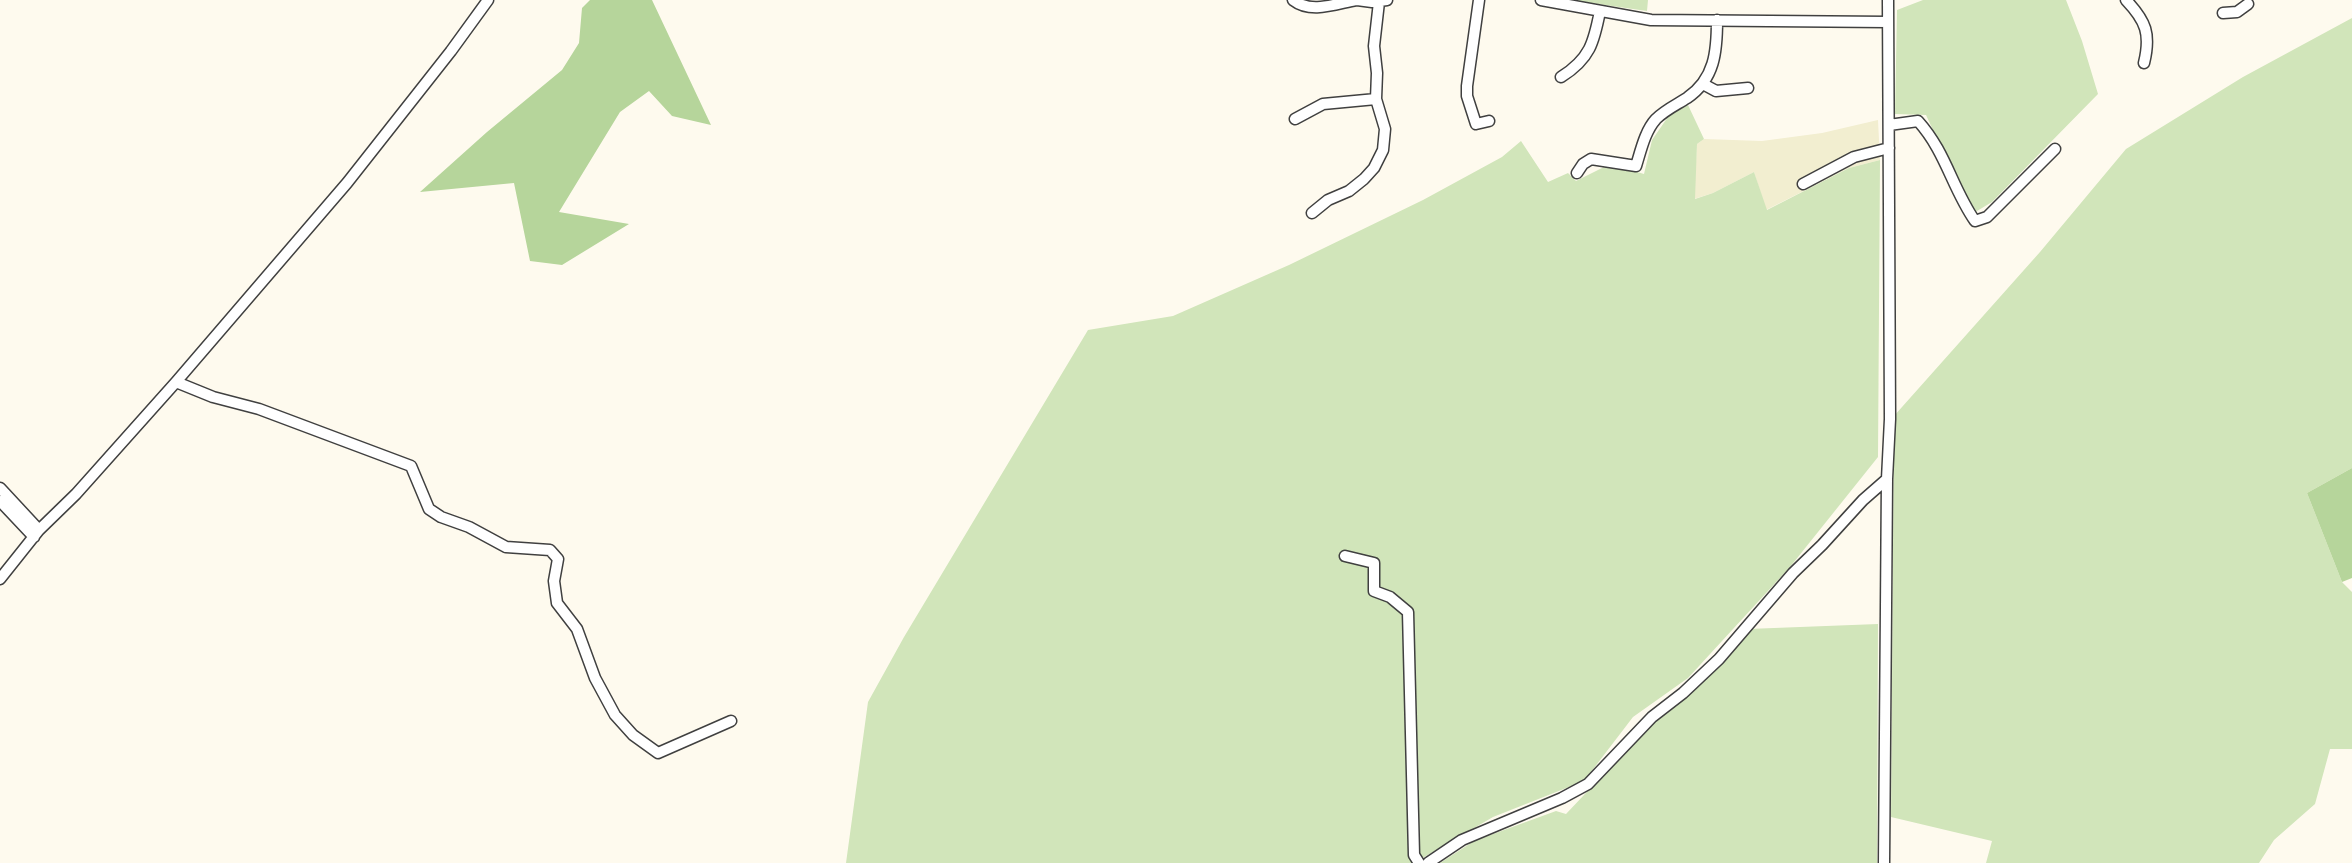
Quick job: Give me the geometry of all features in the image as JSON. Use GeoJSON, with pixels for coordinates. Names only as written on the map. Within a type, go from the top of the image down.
{"type":"FeatureCollection","features":[{"type":"Feature","properties":{"kind":"street"},"geometry":{"type":"LineString","coordinates":[[0,579],[37,533],[76,494],[176,382],[347,183],[451,51],[488,0]]}},
{"type":"Feature","properties":{"kind":"street"},"geometry":{"type":"LineString","coordinates":[[1293,0],[1305,7],[1313,8],[1356,0],[1383,1],[1374,45],[1377,73],[1376,99],[1385,137],[1378,161],[1364,179],[1349,190],[1328,200],[1312,213]]}},
{"type":"Feature","properties":{"kind":"street"},"geometry":{"type":"LineString","coordinates":[[1479,0],[1468,73],[1467,96],[1476,124],[1489,121]]}},
{"type":"Feature","properties":{"kind":"street"},"geometry":{"type":"LineString","coordinates":[[1541,0],[1651,20],[1888,22]]}},
{"type":"Feature","properties":{"kind":"street"},"geometry":{"type":"LineString","coordinates":[[1884,863],[1887,478],[1890,419],[1888,0]]}},
{"type":"Feature","properties":{"kind":"street"},"geometry":{"type":"LineString","coordinates":[[2126,0],[2138,14],[2147,32],[2144,63]]}},
{"type":"Feature","properties":{"kind":"street"},"geometry":{"type":"LineString","coordinates":[[2233,0],[2237,12]]}},
{"type":"Feature","properties":{"kind":"street"},"geometry":{"type":"LineString","coordinates":[[2223,13],[2237,12],[2248,4]]}},
{"type":"Feature","properties":{"kind":"street"},"geometry":{"type":"LineString","coordinates":[[1560,78],[1574,69],[1591,49],[1599,11]]}},
{"type":"Feature","properties":{"kind":"street"},"geometry":{"type":"LineString","coordinates":[[1577,173],[1583,164],[1591,159],[1636,166],[1647,132],[1655,120],[1703,84],[1712,68],[1716,55],[1718,20]]}},
{"type":"Feature","properties":{"kind":"street"},"geometry":{"type":"LineString","coordinates":[[1703,84],[1716,91],[1748,88]]}},
{"type":"Feature","properties":{"kind":"street"},"geometry":{"type":"LineString","coordinates":[[1292,120],[1323,104],[1376,99]]}},
{"type":"Feature","properties":{"kind":"street"},"geometry":{"type":"LineString","coordinates":[[1889,125],[1917,122],[1928,133],[1947,163],[1964,205],[1975,221],[1988,217],[2055,149]]}},
{"type":"Feature","properties":{"kind":"street"},"geometry":{"type":"LineString","coordinates":[[1803,184],[1854,157],[1889,148]]}},
{"type":"Feature","properties":{"kind":"street"},"geometry":{"type":"LineString","coordinates":[[176,382],[411,466],[429,509],[441,517],[469,527],[506,547],[550,550],[558,559],[554,581],[557,603],[577,629],[595,678],[615,715],[633,735],[658,753],[731,721]]}},
{"type":"Feature","properties":{"kind":"street"},"geometry":{"type":"LineString","coordinates":[[1428,863],[1472,836],[1562,798],[1588,784],[1653,717],[1719,659],[1793,573],[1887,478]]}},
{"type":"Feature","properties":{"kind":"street"},"geometry":{"type":"LineString","coordinates":[[0,488],[37,533]]}},
{"type":"Feature","properties":{"kind":"street"},"geometry":{"type":"LineString","coordinates":[[0,501],[37,533]]}},
{"type":"Feature","properties":{"kind":"street"},"geometry":{"type":"LineString","coordinates":[[1345,556],[1374,563],[1374,591],[1390,597],[1408,612],[1414,855],[1419,863]]}},
{"type":"Feature","properties":{"kind":"shaded area"},"geometry":{"type":"Polygon","coordinates":[[[1878,120],[1880,160],[1849,168],[1766,210],[1754,172],[1713,193],[1694,199],[1697,144],[1704,139],[1762,141],[1822,133],[1878,120]]]}},
{"type":"Feature","properties":{"kind":"green space"},"geometry":{"type":"Polygon","coordinates":[[[590,0],[652,0],[711,125],[672,116],[649,91],[620,112],[559,212],[629,224],[562,265],[530,261],[514,183],[420,192],[487,132],[562,70],[579,43],[582,8],[590,0]]]}},
{"type":"Feature","properties":{"kind":"green space"},"geometry":{"type":"Polygon","coordinates":[[[1570,0],[1648,0],[1647,11],[1570,0]]]}},
{"type":"Feature","properties":{"kind":"green space"},"geometry":{"type":"Polygon","coordinates":[[[1923,0],[2066,0],[2082,41],[2098,94],[1992,202],[1972,214],[1926,115],[1895,114],[1897,10],[1923,0]]]}},
{"type":"Feature","properties":{"kind":"green space"},"geometry":{"type":"Polygon","coordinates":[[[2352,18],[2352,468],[2307,493],[2342,582],[2352,592],[2352,749],[2330,749],[2315,804],[2274,840],[2259,863],[1986,863],[1992,841],[1891,817],[1894,416],[2040,252],[2126,149],[2243,77],[2352,18]]]}},
{"type":"Feature","properties":{"kind":"green space"},"geometry":{"type":"Polygon","coordinates":[[[1688,105],[1704,139],[1697,144],[1695,199],[1713,193],[1754,172],[1767,210],[1849,168],[1880,160],[1878,457],[1790,567],[1688,678],[1633,717],[1584,781],[1493,817],[1414,863],[846,863],[868,702],[904,637],[1088,330],[1173,316],[1289,265],[1423,200],[1502,157],[1521,141],[1548,182],[1568,173],[1576,181],[1610,164],[1644,174],[1652,140],[1670,114],[1688,105]]]}},
{"type":"Feature","properties":{"kind":"green space"},"geometry":{"type":"Polygon","coordinates":[[[2352,468],[2352,578],[2342,582],[2307,493],[2352,468]]]}},
{"type":"Feature","properties":{"kind":"green space"},"geometry":{"type":"Polygon","coordinates":[[[1878,624],[1877,863],[1440,863],[1474,841],[1556,811],[1566,814],[1652,723],[1748,629],[1878,624]]]}}]}
